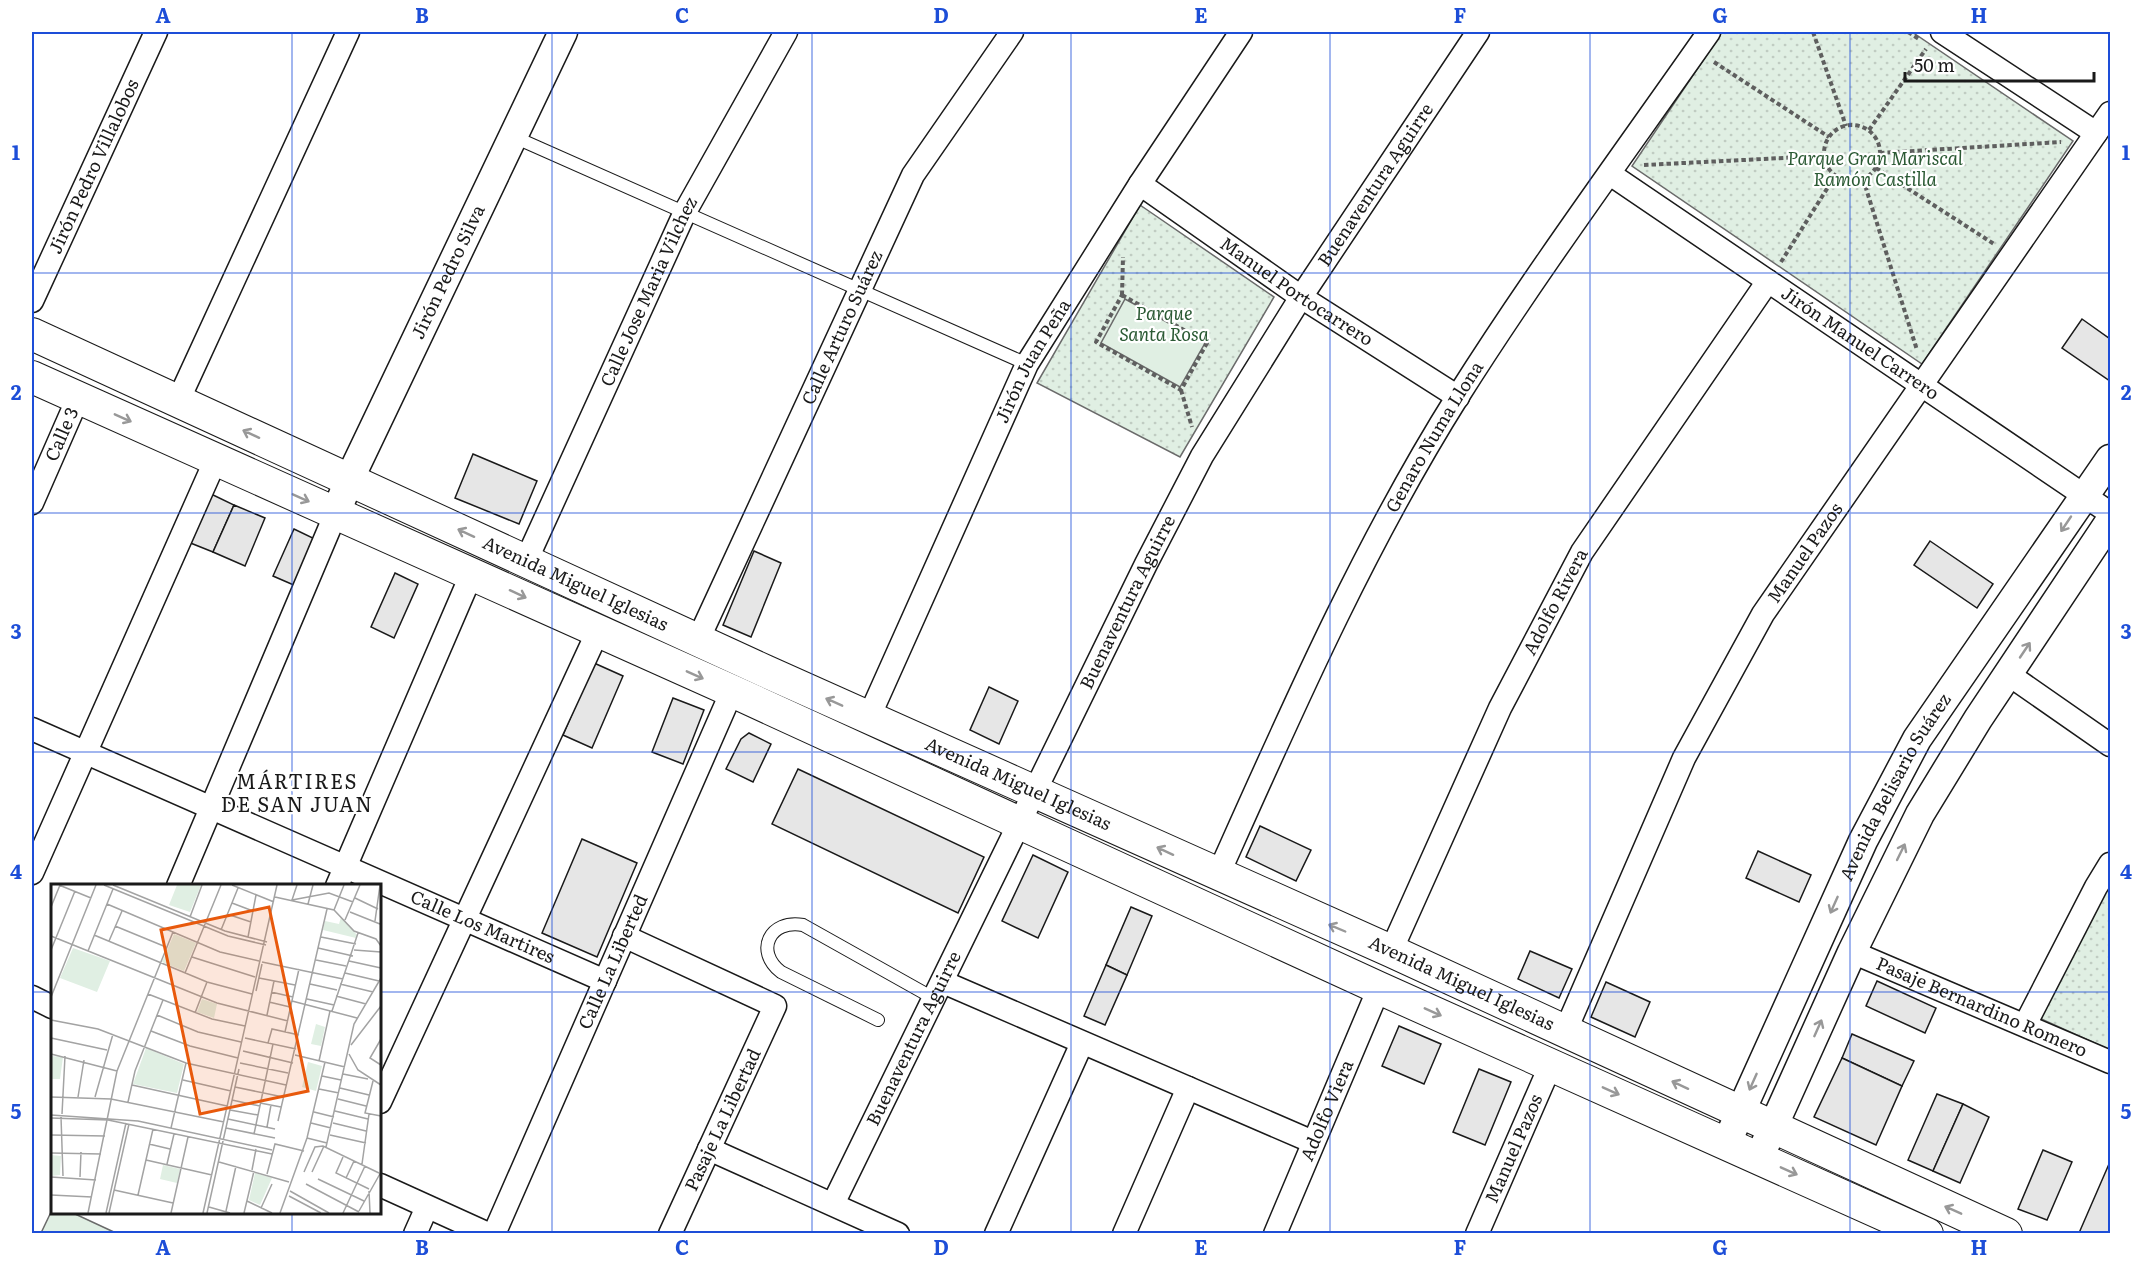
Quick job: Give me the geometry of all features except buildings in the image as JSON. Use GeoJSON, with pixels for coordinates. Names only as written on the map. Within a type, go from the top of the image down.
{"type":"FeatureCollection","features":[{"type":"Feature","properties":{"kind":"main road","name":"Avenida Miguel Iglesias"},"geometry":{"type":"LineString","coordinates":[[32,334],[698,640],[1391,951],[2006,1233]]}},
{"type":"Feature","properties":{"kind":"main road","name":"Avenida Miguel Iglesias"},"geometry":{"type":"LineString","coordinates":[[32,377],[472,573],[1020,821],[1379,988],[1927,1233]]}},
{"type":"Feature","properties":{"kind":"street","name":"Jirón Pedro Villalobos"},"geometry":{"type":"LineString","coordinates":[[32,301],[156,32]]}},
{"type":"Feature","properties":{"kind":"street"},"geometry":{"type":"LineString","coordinates":[[178,401],[348,32]]}},
{"type":"Feature","properties":{"kind":"street","name":"Jirón Pedro Silva"},"geometry":{"type":"LineString","coordinates":[[336,513],[349,480],[511,135],[563,32]]}},
{"type":"Feature","properties":{"kind":"street","name":"Calle Jose Maria Vilchez"},"geometry":{"type":"LineString","coordinates":[[526,561],[685,212],[786,32]]}},
{"type":"Feature","properties":{"kind":"street","name":"Calle Arturo Suárez"},"geometry":{"type":"LineString","coordinates":[[698,640],[913,176],[1012,32]]}},
{"type":"Feature","properties":{"kind":"street","name":"Jirón Juan Peña"},"geometry":{"type":"LineString","coordinates":[[869,717],[1027,364],[1140,184],[1241,32]]}},
{"type":"Feature","properties":{"kind":"street","name":"Buenaventura Aguirre"},"geometry":{"type":"LineString","coordinates":[[832,1204],[1198,462],[1301,297],[1478,32]]}},
{"type":"Feature","properties":{"kind":"street","name":"Genaro Numa Llona"},"geometry":{"type":"LineString","coordinates":[[1218,875],[1313,665],[1379,534],[1458,397],[1709,32]]}},
{"type":"Feature","properties":{"kind":"street"},"geometry":{"type":"LineString","coordinates":[[1942,32],[2096,133]]}},
{"type":"Feature","properties":{"kind":"street","name":"Manuel Pazos"},"geometry":{"type":"LineString","coordinates":[[1565,1032],[1684,758],[1763,614],[2110,112]]}},
{"type":"Feature","properties":{"kind":"street","name":"Jirón Manuel Carrero"},"geometry":{"type":"LineString","coordinates":[[1610,174],[1774,272],[1922,385],[2110,513]]}},
{"type":"Feature","properties":{"kind":"street","name":"Manuel Portocarrero"},"geometry":{"type":"LineString","coordinates":[[1140,184],[1301,297],[1458,397]]}},
{"type":"Feature","properties":{"kind":"street","name":"Adolfo Rivera"},"geometry":{"type":"LineString","coordinates":[[1391,951],[1500,708],[1582,552],[1774,272]]}},
{"type":"Feature","properties":{"kind":"street","name":"Calle 3"},"geometry":{"type":"LineString","coordinates":[[32,503],[78,398]]}},
{"type":"Feature","properties":{"kind":"street"},"geometry":{"type":"LineString","coordinates":[[32,873],[216,459]]}},
{"type":"Feature","properties":{"kind":"street","name":"Avenida Belisario Suárez"},"geometry":{"type":"LineString","coordinates":[[1726,1142],[1863,841],[1917,739],[2110,459]]}},
{"type":"Feature","properties":{"kind":"street"},"geometry":{"type":"LineString","coordinates":[[178,884],[336,513]]}},
{"type":"Feature","properties":{"kind":"street","name":"Avenida Belisario Suárez"},"geometry":{"type":"LineString","coordinates":[[1759,1158],[1852,952],[1920,814],[2008,674],[2110,521]]}},
{"type":"Feature","properties":{"kind":"street"},"geometry":{"type":"LineString","coordinates":[[341,876],[472,573]]}},
{"type":"Feature","properties":{"kind":"street"},"geometry":{"type":"LineString","coordinates":[[381,1100],[598,631]]}},
{"type":"Feature","properties":{"kind":"street"},"geometry":{"type":"LineString","coordinates":[[2008,674],[2110,745]]}},
{"type":"Feature","properties":{"kind":"street","name":"Calle La Liberted"},"geometry":{"type":"LineString","coordinates":[[494,1233],[732,691]]}},
{"type":"Feature","properties":{"kind":"street","name":"Calle Los Martires"},"geometry":{"type":"LineString","coordinates":[[32,729],[211,808],[341,876],[364,884]]}},
{"type":"Feature","properties":{"kind":"street"},"geometry":{"type":"LineString","coordinates":[[2025,1025],[2110,864]]}},
{"type":"Feature","properties":{"kind":"street","name":"Calle Los Martires"},"geometry":{"type":"LineString","coordinates":[[381,890],[464,919],[605,981]]}},
{"type":"Feature","properties":{"kind":"street","name":"Pasaje La Libertad"},"geometry":{"type":"LineString","coordinates":[[624,936],[775,1006],[670,1233]]}},
{"type":"Feature","properties":{"kind":"street","name":"Pasaje Bernardino Romero"},"geometry":{"type":"LineString","coordinates":[[1852,952],[2110,1062]]}},
{"type":"Feature","properties":{"kind":"street","name":"Adolfo Viera"},"geometry":{"type":"LineString","coordinates":[[1275,1233],[1379,988]]}},
{"type":"Feature","properties":{"kind":"street"},"geometry":{"type":"LineString","coordinates":[[939,990],[1082,1043],[1313,1142]]}},
{"type":"Feature","properties":{"kind":"street"},"geometry":{"type":"LineString","coordinates":[[32,997],[51,1006]]}},
{"type":"Feature","properties":{"kind":"street"},"geometry":{"type":"LineString","coordinates":[[996,1233],[1082,1043]]}},
{"type":"Feature","properties":{"kind":"street","name":"Manuel Pazos"},"geometry":{"type":"LineString","coordinates":[[1477,1233],[1551,1064]]}},
{"type":"Feature","properties":{"kind":"street"},"geometry":{"type":"LineString","coordinates":[[1124,1233],[1188,1088]]}},
{"type":"Feature","properties":{"kind":"street"},"geometry":{"type":"LineString","coordinates":[[709,1149],[898,1233]]}},
{"type":"Feature","properties":{"kind":"street"},"geometry":{"type":"LineString","coordinates":[[381,1185],[488,1233]]}},
{"type":"Feature","properties":{"kind":"street"},"geometry":{"type":"LineString","coordinates":[[415,1233],[428,1207]]}},
{"type":"Feature","properties":{"kind":"lane"},"geometry":{"type":"LineString","coordinates":[[511,135],[1027,364]]}},
{"type":"Feature","properties":{"kind":"lane"},"geometry":{"type":"LineString","coordinates":[[878,1020],[770,964],[767,952],[769,938],[778,928],[789,923],[803,926],[939,990]]}},
{"type":"Feature","properties":{"kind":"path"},"geometry":{"type":"LineString","coordinates":[[1813,32],[1846,126]]}},
{"type":"Feature","properties":{"kind":"path"},"geometry":{"type":"LineString","coordinates":[[1869,130],[1929,46],[1908,32]]}},
{"type":"Feature","properties":{"kind":"path"},"geometry":{"type":"LineString","coordinates":[[1696,51],[1829,137]]}},
{"type":"Feature","properties":{"kind":"path"},"geometry":{"type":"LineString","coordinates":[[1846,126],[1860,126],[1869,130],[1876,138],[1880,153],[1876,168],[1863,179],[1853,182],[1835,176],[1828,169],[1824,156],[1832,132],[1846,126]]}},
{"type":"Feature","properties":{"kind":"path"},"geometry":{"type":"LineString","coordinates":[[2059,135],[2069,141]]}},
{"type":"Feature","properties":{"kind":"path"},"geometry":{"type":"LineString","coordinates":[[1880,153],[2069,141]]}},
{"type":"Feature","properties":{"kind":"path"},"geometry":{"type":"LineString","coordinates":[[2062,151],[2069,141]]}},
{"type":"Feature","properties":{"kind":"path"},"geometry":{"type":"LineString","coordinates":[[1636,166],[1643,156]]}},
{"type":"Feature","properties":{"kind":"path"},"geometry":{"type":"LineString","coordinates":[[1636,166],[1824,156]]}},
{"type":"Feature","properties":{"kind":"path"},"geometry":{"type":"LineString","coordinates":[[1636,166],[1646,172]]}},
{"type":"Feature","properties":{"kind":"path"},"geometry":{"type":"LineString","coordinates":[[1876,168],[2012,256]]}},
{"type":"Feature","properties":{"kind":"path"},"geometry":{"type":"LineString","coordinates":[[1774,272],[1835,176]]}},
{"type":"Feature","properties":{"kind":"path"},"geometry":{"type":"LineString","coordinates":[[1863,179],[1920,360],[1922,385]]}},
{"type":"Feature","properties":{"kind":"path"},"geometry":{"type":"LineString","coordinates":[[1123,251],[1122,295],[1096,342],[1181,390]]}},
{"type":"Feature","properties":{"kind":"path"},"geometry":{"type":"LineString","coordinates":[[1770,257],[1774,272]]}},
{"type":"Feature","properties":{"kind":"path"},"geometry":{"type":"LineString","coordinates":[[1774,272],[1789,270]]}},
{"type":"Feature","properties":{"kind":"path"},"geometry":{"type":"LineString","coordinates":[[1122,295],[1207,343],[1181,390],[1192,429]]}},
{"type":"Feature","properties":{"kind":"path"},"geometry":{"type":"LineString","coordinates":[[1198,419],[1178,453],[1198,462]]}},
{"type":"Feature","properties":{"kind":"green space","name":"Parque Gran Mariscal Ramón Castilla"},"geometry":{"type":"Polygon","coordinates":[[[1722,32],[1912,32],[2073,141],[1922,364],[1632,166],[1722,32]]]}},
{"type":"Feature","properties":{"kind":"green space","name":"Parque Santa Rosa"},"geometry":{"type":"Polygon","coordinates":[[[1140,205],[1274,297],[1180,457],[1037,383],[1140,205]]]}},
{"type":"Feature","properties":{"kind":"green space"},"geometry":{"type":"Polygon","coordinates":[[[1125,299],[1205,343],[1180,387],[1101,343],[1125,299]]]}},
{"type":"Feature","properties":{"kind":"green space"},"geometry":{"type":"Polygon","coordinates":[[[2110,880],[2110,1050],[2039,1018],[2110,880]]]}},
{"type":"Feature","properties":{"kind":"green space"},"geometry":{"type":"Polygon","coordinates":[[[51,1212],[51,1214],[75,1214],[116,1233],[41,1233],[51,1212]]]}},
{"type":"Feature","properties":{"kind":"district","name":"MÁRTIRES DE SAN JUAN"},"geometry":{"type":"Point","coordinates":[297,794]}}]}
